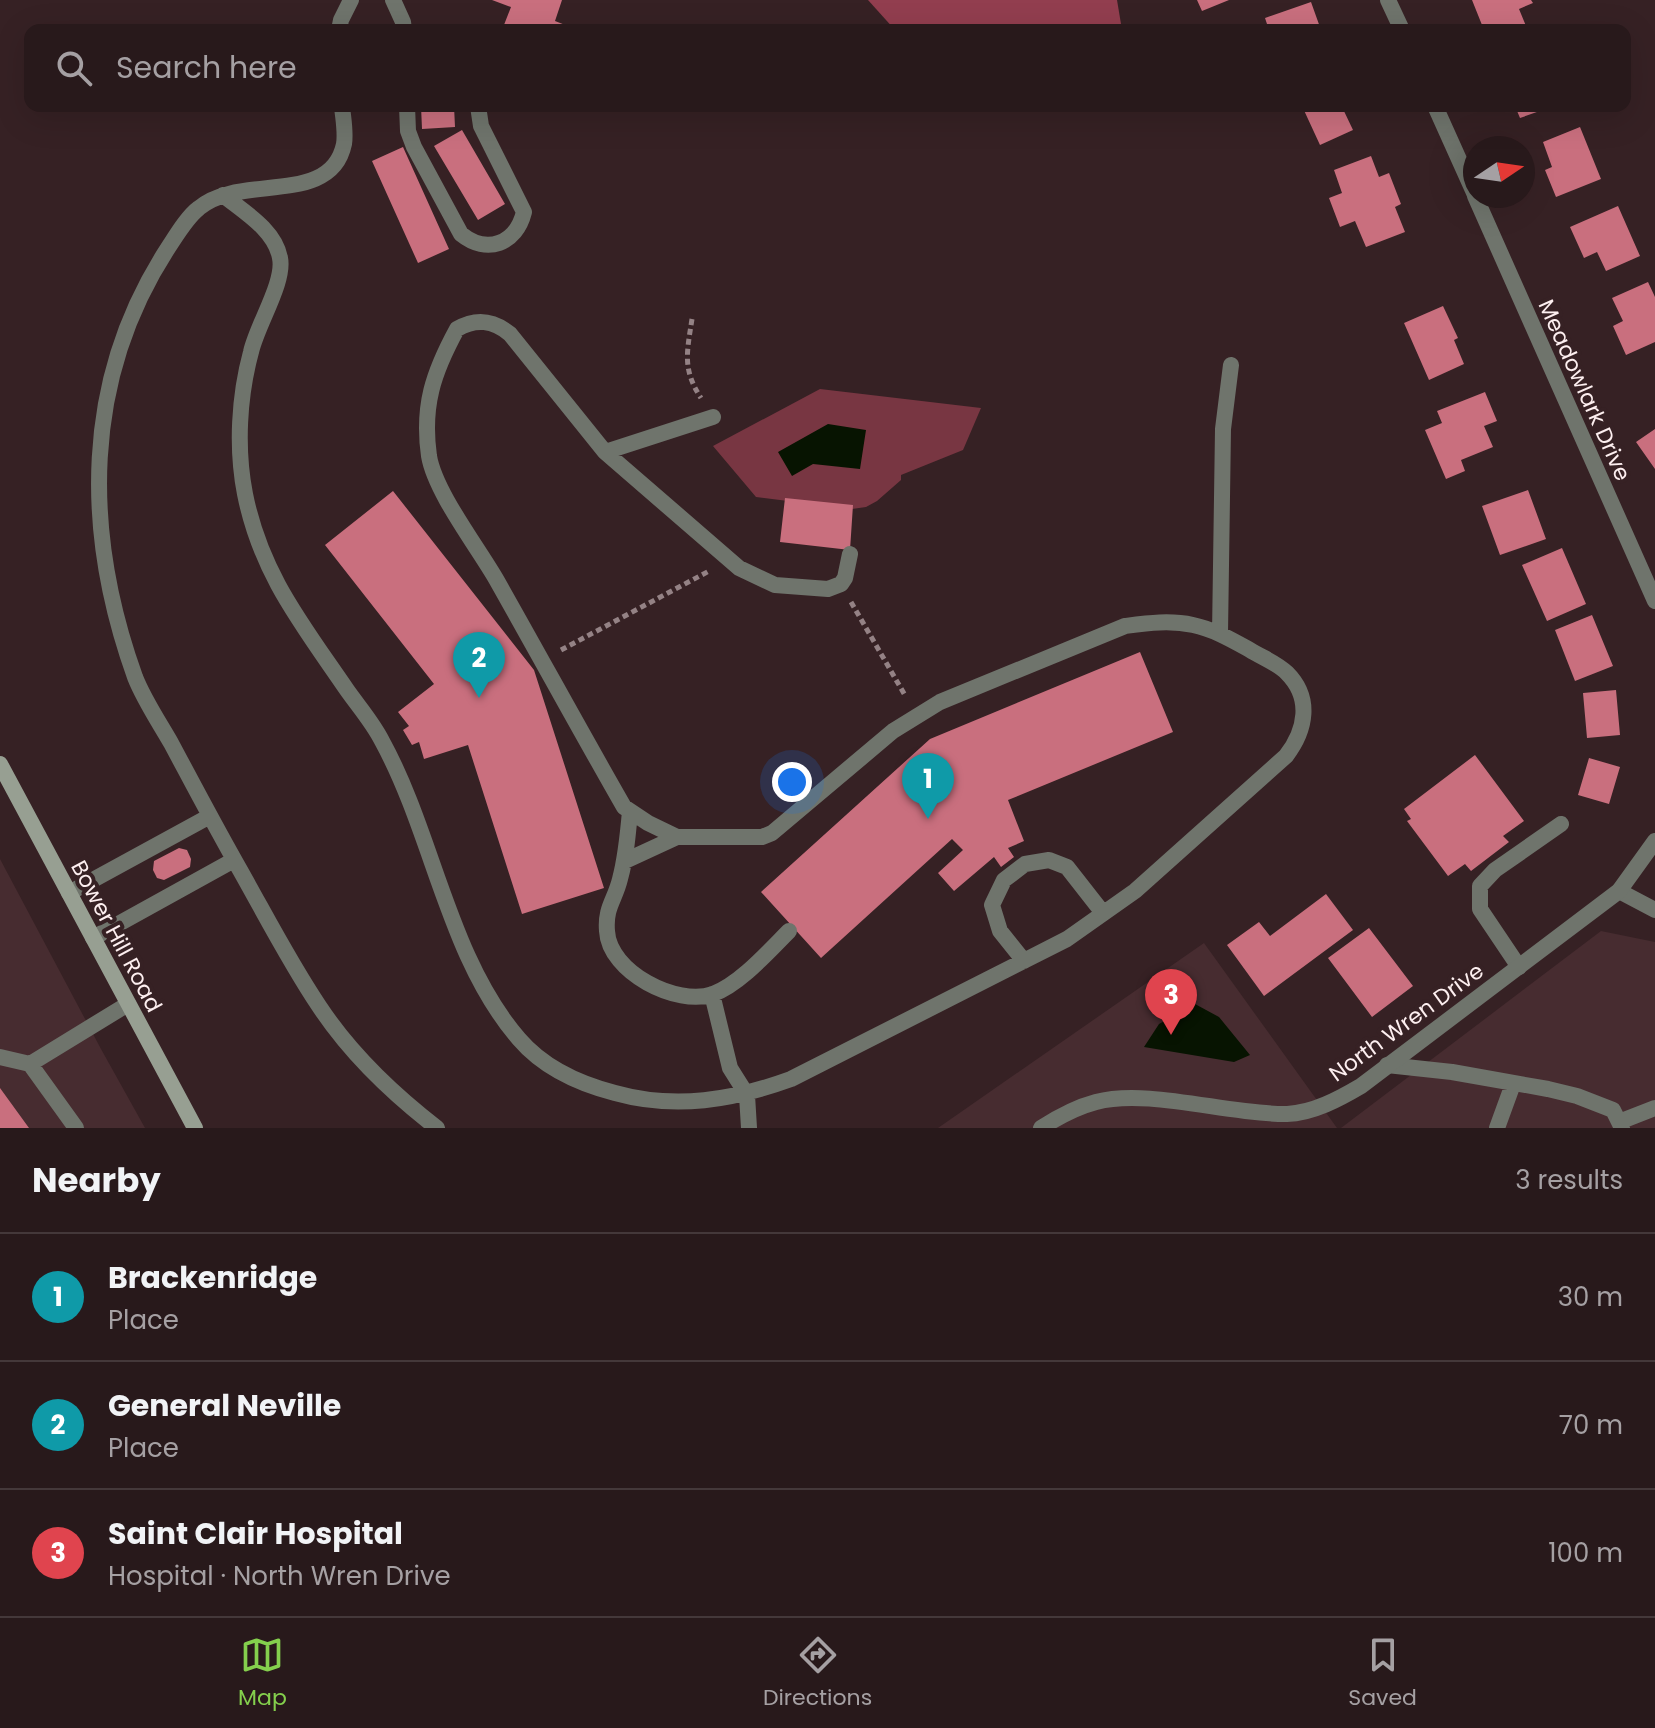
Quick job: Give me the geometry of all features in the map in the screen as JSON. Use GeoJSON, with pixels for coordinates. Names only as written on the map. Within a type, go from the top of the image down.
{"type":"FeatureCollection","features":[{"type":"Feature","properties":{"kind":"main road","name":"Bower Hill Road"},"geometry":{"type":"LineString","coordinates":[[0,764],[195,1128]]}},
{"type":"Feature","properties":{"kind":"street"},"geometry":{"type":"LineString","coordinates":[[340,24],[351,0]]}},
{"type":"Feature","properties":{"kind":"street"},"geometry":{"type":"LineString","coordinates":[[393,0],[403,24]]}},
{"type":"Feature","properties":{"kind":"street"},"geometry":{"type":"LineString","coordinates":[[1388,0],[1399,24]]}},
{"type":"Feature","properties":{"kind":"street"},"geometry":{"type":"LineString","coordinates":[[343,112],[345,141],[331,170],[302,184],[223,195],[199,208],[168,248],[126,325],[106,397],[98,475],[100,540],[113,604],[136,680],[234,860],[319,1007],[348,1045],[410,1107],[437,1128]]}},
{"type":"Feature","properties":{"kind":"street"},"geometry":{"type":"LineString","coordinates":[[407,112],[408,131],[414,147],[461,234],[482,246],[494,246],[515,234],[524,212],[481,126],[479,112]]}},
{"type":"Feature","properties":{"kind":"street","name":"Meadowlark Drive"},"geometry":{"type":"LineString","coordinates":[[1438,112],[1463,169]]}},
{"type":"Feature","properties":{"kind":"street"},"geometry":{"type":"LineString","coordinates":[[223,195],[267,232],[281,260],[281,275],[261,318],[250,352],[242,395],[240,450],[245,491],[256,537],[273,579],[380,737],[399,774],[462,943],[489,999],[520,1042],[550,1065],[586,1086],[634,1098],[683,1103],[747,1095],[791,1079],[1067,939],[1135,891],[1286,756],[1298,741],[1304,723],[1304,703],[1297,685],[1285,671],[1220,634],[1193,625],[1156,622],[1125,626],[940,702],[893,731],[772,833],[762,837],[677,837],[625,861]]}},
{"type":"Feature","properties":{"kind":"street","name":"Meadowlark Drive"},"geometry":{"type":"LineString","coordinates":[[1480,208],[1655,601]]}},
{"type":"Feature","properties":{"kind":"street"},"geometry":{"type":"LineString","coordinates":[[677,837],[624,807],[495,577],[449,504],[430,460],[426,412],[437,365],[457,329],[478,321],[501,326],[605,452],[739,568],[775,585],[828,589],[841,584],[848,572],[850,554]]}},
{"type":"Feature","properties":{"kind":"street"},"geometry":{"type":"LineString","coordinates":[[1220,634],[1223,429],[1231,365]]}},
{"type":"Feature","properties":{"kind":"street"},"geometry":{"type":"LineString","coordinates":[[605,452],[713,417]]}},
{"type":"Feature","properties":{"kind":"street"},"geometry":{"type":"LineString","coordinates":[[630,811],[625,861],[608,906],[606,935],[619,959],[637,977],[661,990],[686,996],[712,994],[741,976],[789,931]]}},
{"type":"Feature","properties":{"kind":"street"},"geometry":{"type":"LineString","coordinates":[[69,893],[210,816]]}},
{"type":"Feature","properties":{"kind":"street"},"geometry":{"type":"LineString","coordinates":[[1519,967],[1480,909],[1480,886],[1495,870],[1561,824]]}},
{"type":"Feature","properties":{"kind":"street","name":"North Wren Drive"},"geometry":{"type":"LineString","coordinates":[[1041,1128],[1057,1117],[1098,1101],[1137,1098],[1289,1114],[1332,1103],[1361,1086],[1619,891],[1655,841]]}},
{"type":"Feature","properties":{"kind":"street"},"geometry":{"type":"LineString","coordinates":[[93,938],[234,860]]}},
{"type":"Feature","properties":{"kind":"street"},"geometry":{"type":"LineString","coordinates":[[1024,961],[1000,931],[992,905],[1004,880],[1025,864],[1049,860],[1067,867],[1103,913]]}},
{"type":"Feature","properties":{"kind":"street"},"geometry":{"type":"LineString","coordinates":[[1619,891],[1655,910]]}},
{"type":"Feature","properties":{"kind":"street"},"geometry":{"type":"LineString","coordinates":[[712,994],[730,1068],[747,1095],[749,1128]]}},
{"type":"Feature","properties":{"kind":"street"},"geometry":{"type":"LineString","coordinates":[[30,1064],[128,1004]]}},
{"type":"Feature","properties":{"kind":"street"},"geometry":{"type":"LineString","coordinates":[[0,1057],[30,1064],[76,1128]]}},
{"type":"Feature","properties":{"kind":"street"},"geometry":{"type":"LineString","coordinates":[[1387,1065],[1452,1072],[1548,1089],[1613,1110],[1621,1125],[1655,1108]]}},
{"type":"Feature","properties":{"kind":"street"},"geometry":{"type":"LineString","coordinates":[[1497,1128],[1513,1084]]}},
{"type":"Feature","properties":{"kind":"path"},"geometry":{"type":"LineString","coordinates":[[692,319],[688,371],[691,383],[713,417]]}},
{"type":"Feature","properties":{"kind":"path"},"geometry":{"type":"LineString","coordinates":[[541,661],[729,560]]}},
{"type":"Feature","properties":{"kind":"path"},"geometry":{"type":"LineString","coordinates":[[841,584],[897,682]]}},
{"type":"Feature","properties":{"kind":"shaded area"},"geometry":{"type":"Polygon","coordinates":[[[868,0],[1117,0],[1121,24],[890,24],[868,0]]]}},
{"type":"Feature","properties":{"kind":"shaded area"},"geometry":{"type":"Polygon","coordinates":[[[820,389],[981,408],[963,450],[901,475],[901,480],[866,507],[852,509],[756,497],[713,446],[820,389]]]}},
{"type":"Feature","properties":{"kind":"shaded area"},"geometry":{"type":"Polygon","coordinates":[[[828,424],[866,430],[860,469],[813,464],[792,476],[778,452],[828,424]]]}},
{"type":"Feature","properties":{"kind":"shaded area"},"geometry":{"type":"Polygon","coordinates":[[[0,859],[101,1049],[145,1128],[0,1128],[0,859]]]}},
{"type":"Feature","properties":{"kind":"shaded area"},"geometry":{"type":"Polygon","coordinates":[[[1601,931],[1655,942],[1655,1128],[1341,1128],[1601,931]]]}},
{"type":"Feature","properties":{"kind":"shaded area"},"geometry":{"type":"Polygon","coordinates":[[[1204,943],[1337,1128],[938,1128],[1204,943]]]}},
{"type":"Feature","properties":{"kind":"shaded area"},"geometry":{"type":"Polygon","coordinates":[[[1195,1004],[1219,1017],[1250,1055],[1234,1062],[1144,1047],[1159,1024],[1195,1004]]]}},
{"type":"Feature","properties":{"kind":"building"},"geometry":{"type":"Polygon","coordinates":[[[492,0],[562,0],[555,21],[563,24],[504,24],[511,7],[492,0]]]}},
{"type":"Feature","properties":{"kind":"building"},"geometry":{"type":"Polygon","coordinates":[[[1197,0],[1229,0],[1202,11],[1197,0]]]}},
{"type":"Feature","properties":{"kind":"building"},"geometry":{"type":"Polygon","coordinates":[[[1472,0],[1531,0],[1533,3],[1519,9],[1525,24],[1482,24],[1472,0]]]}},
{"type":"Feature","properties":{"kind":"building"},"geometry":{"type":"Polygon","coordinates":[[[1311,2],[1319,24],[1267,24],[1265,18],[1311,2]]]}},
{"type":"Feature","properties":{"kind":"building"},"geometry":{"type":"Polygon","coordinates":[[[421,112],[454,112],[455,127],[422,129],[421,112]]]}},
{"type":"Feature","properties":{"kind":"building"},"geometry":{"type":"Polygon","coordinates":[[[1305,112],[1344,112],[1353,130],[1320,145],[1305,112]]]}},
{"type":"Feature","properties":{"kind":"building"},"geometry":{"type":"Polygon","coordinates":[[[1518,112],[1537,112],[1520,118],[1518,112]]]}},
{"type":"Feature","properties":{"kind":"building"},"geometry":{"type":"Polygon","coordinates":[[[1580,127],[1601,179],[1556,197],[1545,170],[1552,167],[1543,142],[1580,127]]]}},
{"type":"Feature","properties":{"kind":"building"},"geometry":{"type":"Polygon","coordinates":[[[462,130],[505,204],[478,220],[434,146],[462,130]]]}},
{"type":"Feature","properties":{"kind":"building"},"geometry":{"type":"Polygon","coordinates":[[[403,147],[449,249],[418,263],[372,161],[403,147]]]}},
{"type":"Feature","properties":{"kind":"building"},"geometry":{"type":"Polygon","coordinates":[[[1371,156],[1379,177],[1389,173],[1401,204],[1395,207],[1405,232],[1366,247],[1355,221],[1340,227],[1329,198],[1342,193],[1334,170],[1371,156]]]}},
{"type":"Feature","properties":{"kind":"building"},"geometry":{"type":"Polygon","coordinates":[[[1618,206],[1640,256],[1606,271],[1597,252],[1584,258],[1570,227],[1618,206]]]}},
{"type":"Feature","properties":{"kind":"building"},"geometry":{"type":"Polygon","coordinates":[[[1648,282],[1655,297],[1655,342],[1626,355],[1613,326],[1623,321],[1612,298],[1648,282]]]}},
{"type":"Feature","properties":{"kind":"building"},"geometry":{"type":"Polygon","coordinates":[[[1443,306],[1458,338],[1454,340],[1464,364],[1429,380],[1404,323],[1443,306]]]}},
{"type":"Feature","properties":{"kind":"building"},"geometry":{"type":"Polygon","coordinates":[[[1485,392],[1497,421],[1484,426],[1493,447],[1461,460],[1465,471],[1446,479],[1425,430],[1442,423],[1437,411],[1485,392]]]}},
{"type":"Feature","properties":{"kind":"building"},"geometry":{"type":"Polygon","coordinates":[[[1655,429],[1655,469],[1636,442],[1655,429]]]}},
{"type":"Feature","properties":{"kind":"building"},"geometry":{"type":"Polygon","coordinates":[[[1528,490],[1546,539],[1500,555],[1482,506],[1528,490]]]}},
{"type":"Feature","properties":{"kind":"building"},"geometry":{"type":"Polygon","coordinates":[[[393,491],[534,670],[604,888],[522,914],[468,745],[424,759],[419,742],[412,745],[403,730],[409,726],[398,712],[434,684],[325,545],[393,491]]]}},
{"type":"Feature","properties":{"kind":"building"},"geometry":{"type":"Polygon","coordinates":[[[785,498],[853,505],[850,550],[780,542],[785,498]]]}},
{"type":"Feature","properties":{"kind":"building"},"geometry":{"type":"Polygon","coordinates":[[[1562,548],[1586,604],[1547,621],[1522,565],[1562,548]]]}},
{"type":"Feature","properties":{"kind":"building"},"geometry":{"type":"Polygon","coordinates":[[[1592,615],[1613,666],[1575,681],[1555,630],[1592,615]]]}},
{"type":"Feature","properties":{"kind":"building"},"geometry":{"type":"Polygon","coordinates":[[[1140,652],[1173,732],[1008,800],[1024,841],[1008,848],[1014,857],[1001,867],[994,857],[954,891],[938,873],[963,850],[952,839],[821,958],[761,892],[930,739],[1140,652]]]}},
{"type":"Feature","properties":{"kind":"building"},"geometry":{"type":"Polygon","coordinates":[[[1616,690],[1620,735],[1587,738],[1583,693],[1616,690]]]}},
{"type":"Feature","properties":{"kind":"building"},"geometry":{"type":"Polygon","coordinates":[[[1475,755],[1524,821],[1503,836],[1509,842],[1471,871],[1465,864],[1448,876],[1407,821],[1411,819],[1404,809],[1475,755]]]}},
{"type":"Feature","properties":{"kind":"building"},"geometry":{"type":"Polygon","coordinates":[[[1589,758],[1620,767],[1609,804],[1578,795],[1589,758]]]}},
{"type":"Feature","properties":{"kind":"building"},"geometry":{"type":"Polygon","coordinates":[[[179,848],[187,850],[190,867],[164,880],[157,878],[153,870],[154,861],[179,848]]]}},
{"type":"Feature","properties":{"kind":"building"},"geometry":{"type":"Polygon","coordinates":[[[1326,894],[1353,930],[1264,996],[1227,945],[1259,922],[1270,936],[1326,894]]]}},
{"type":"Feature","properties":{"kind":"building"},"geometry":{"type":"Polygon","coordinates":[[[1369,928],[1413,986],[1372,1017],[1328,958],[1369,928]]]}},
{"type":"Feature","properties":{"kind":"building"},"geometry":{"type":"Polygon","coordinates":[[[0,1088],[29,1128],[0,1128],[0,1088]]]}},
{"type":"Feature","properties":{"kind":"place","name":"General Neville"},"geometry":{"type":"Point","coordinates":[479,698]}},
{"type":"Feature","properties":{"kind":"place","name":"Brackenridge"},"geometry":{"type":"Point","coordinates":[928,819]}},
{"type":"Feature","properties":{"kind":"place","name":"Saint Clair Hospital"},"geometry":{"type":"Point","coordinates":[1171,1035]}}]}
